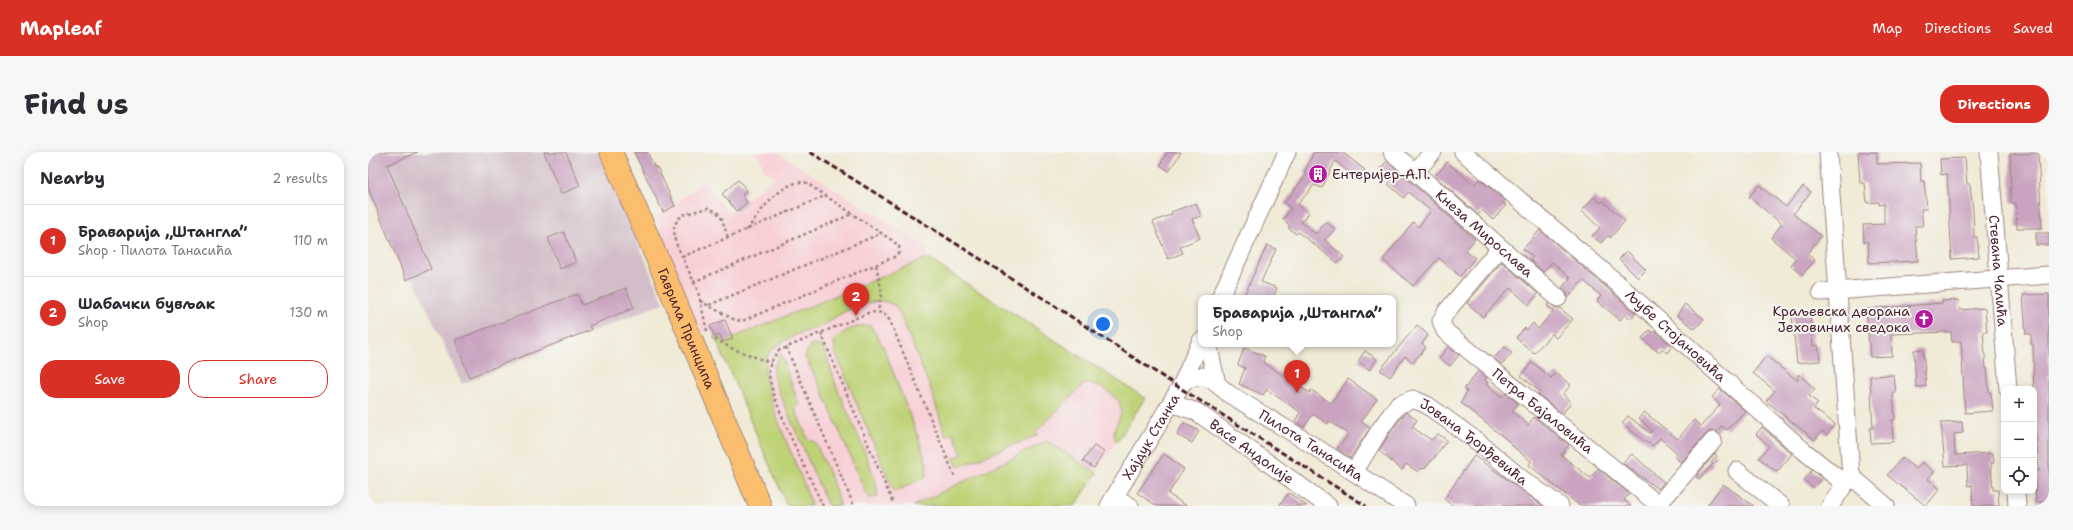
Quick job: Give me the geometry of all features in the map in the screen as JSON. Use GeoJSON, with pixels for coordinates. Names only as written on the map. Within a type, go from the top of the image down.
{"type":"FeatureCollection","features":[{"type":"Feature","properties":{"kind":"main road","name":"Гаврила Принципа"},"geometry":{"type":"LineString","coordinates":[[611,152],[667,280],[760,506]]}},
{"type":"Feature","properties":{"kind":"street"},"geometry":{"type":"LineString","coordinates":[[1221,295],[1287,152]]}},
{"type":"Feature","properties":{"kind":"street","name":"Кнеза Мирослава"},"geometry":{"type":"LineString","coordinates":[[1392,152],[1558,298]]}},
{"type":"Feature","properties":{"kind":"street"},"geometry":{"type":"LineString","coordinates":[[1414,172],[1432,152]]}},
{"type":"Feature","properties":{"kind":"street","name":"Љубе Стојановића"},"geometry":{"type":"LineString","coordinates":[[1463,152],[1616,282],[1804,451],[1886,506]]}},
{"type":"Feature","properties":{"kind":"street"},"geometry":{"type":"LineString","coordinates":[[1828,152],[1829,291],[1848,480],[1830,506]]}},
{"type":"Feature","properties":{"kind":"street","name":"Стевана Чалића"},"geometry":{"type":"LineString","coordinates":[[1989,152],[2008,386]]}},
{"type":"Feature","properties":{"kind":"street","name":"Петра Бајаловића"},"geometry":{"type":"LineString","coordinates":[[1500,248],[1446,312],[1441,321],[1446,331],[1656,503],[1663,500],[1713,441]]}},
{"type":"Feature","properties":{"kind":"street"},"geometry":{"type":"LineString","coordinates":[[1829,291],[2049,275]]}},
{"type":"Feature","properties":{"kind":"street"},"geometry":{"type":"LineString","coordinates":[[1182,384],[1198,347]]}},
{"type":"Feature","properties":{"kind":"street"},"geometry":{"type":"LineString","coordinates":[[1209,347],[1217,384]]}},
{"type":"Feature","properties":{"kind":"street","name":"Пилота Танасића"},"geometry":{"type":"LineString","coordinates":[[1182,384],[1202,376],[1217,384],[1234,397],[1406,506]]}},
{"type":"Feature","properties":{"kind":"street","name":"Хајдук Станка"},"geometry":{"type":"LineString","coordinates":[[1111,501],[1182,384]]}},
{"type":"Feature","properties":{"kind":"street","name":"Јована Ђорђевића"},"geometry":{"type":"LineString","coordinates":[[1354,472],[1381,428],[1398,405],[1413,399],[1427,405],[1478,442],[1522,479],[1560,506]]}},
{"type":"Feature","properties":{"kind":"street","name":"Васе Андолије"},"geometry":{"type":"LineString","coordinates":[[1171,403],[1197,412],[1327,506]]}},
{"type":"Feature","properties":{"kind":"street"},"geometry":{"type":"LineString","coordinates":[[1737,471],[1781,506]]}},
{"type":"Feature","properties":{"kind":"street"},"geometry":{"type":"LineString","coordinates":[[2016,494],[2017,506]]}},
{"type":"Feature","properties":{"kind":"street"},"geometry":{"type":"LineString","coordinates":[[1111,501],[1130,506]]}},
{"type":"Feature","properties":{"kind":"path"},"geometry":{"type":"LineString","coordinates":[[700,301],[735,320],[742,321],[894,257],[898,252],[899,246],[805,182],[798,182],[777,194],[762,210],[747,230]]}},
{"type":"Feature","properties":{"kind":"path"},"geometry":{"type":"LineString","coordinates":[[682,258],[825,196]]}},
{"type":"Feature","properties":{"kind":"path"},"geometry":{"type":"LineString","coordinates":[[708,331],[700,301],[675,241],[674,225],[682,215],[708,208],[717,212],[722,220],[728,238]]}},
{"type":"Feature","properties":{"kind":"path"},"geometry":{"type":"LineString","coordinates":[[693,282],[852,214]]}},
{"type":"Feature","properties":{"kind":"path"},"geometry":{"type":"LineString","coordinates":[[708,305],[882,233]]}},
{"type":"Feature","properties":{"kind":"path"},"geometry":{"type":"LineString","coordinates":[[876,265],[882,293],[878,312]]}},
{"type":"Feature","properties":{"kind":"path"},"geometry":{"type":"LineString","coordinates":[[824,506],[774,394],[769,370],[778,351],[868,313],[878,312],[885,315],[890,321],[955,477]]}},
{"type":"Feature","properties":{"kind":"path"},"geometry":{"type":"LineString","coordinates":[[821,333],[893,503]]}},
{"type":"Feature","properties":{"kind":"path"},"geometry":{"type":"LineString","coordinates":[[715,339],[731,348],[771,363]]}},
{"type":"Feature","properties":{"kind":"path"},"geometry":{"type":"LineString","coordinates":[[786,347],[854,506]]}},
{"type":"Feature","properties":{"kind":"shaded area"},"geometry":{"type":"Polygon","coordinates":[[[368,152],[598,152],[664,303],[462,384],[368,180],[368,152]]]}},
{"type":"Feature","properties":{"kind":"shaded area"},"geometry":{"type":"Polygon","coordinates":[[[752,152],[777,152],[928,248],[927,258],[1145,398],[1075,506],[787,506],[711,330],[701,334],[655,217],[675,206],[674,204],[705,182],[728,213],[735,209],[737,211],[747,202],[746,200],[775,177],[764,170],[760,157],[752,152]]]}},
{"type":"Feature","properties":{"kind":"green space"},"geometry":{"type":"Polygon","coordinates":[[[927,258],[1145,398],[1117,442],[1114,430],[1121,411],[1119,401],[1108,391],[1098,386],[1093,384],[1084,384],[1035,433],[1038,435],[958,467],[954,458],[962,454],[953,433],[946,436],[930,387],[899,312],[894,305],[886,302],[879,301],[858,306],[838,315],[827,323],[784,341],[771,351],[767,357],[765,370],[768,388],[774,408],[811,506],[787,506],[715,337],[720,335],[723,342],[927,258]]]}},
{"type":"Feature","properties":{"kind":"green space"},"geometry":{"type":"Polygon","coordinates":[[[870,325],[883,346],[920,442],[927,465],[926,477],[894,492],[835,352],[834,341],[841,334],[859,326],[870,325]]]}},
{"type":"Feature","properties":{"kind":"green space"},"geometry":{"type":"Polygon","coordinates":[[[810,345],[823,347],[836,385],[874,477],[877,497],[868,498],[821,388],[805,357],[810,345]]]}},
{"type":"Feature","properties":{"kind":"green space"},"geometry":{"type":"Polygon","coordinates":[[[781,354],[799,405],[795,409],[808,440],[815,442],[832,480],[840,506],[828,506],[776,385],[773,373],[774,365],[781,354]]]}},
{"type":"Feature","properties":{"kind":"green space"},"geometry":{"type":"Polygon","coordinates":[[[1047,441],[1097,473],[1075,506],[913,506],[1047,441]]]}},
{"type":"Feature","properties":{"kind":"building"},"geometry":{"type":"Polygon","coordinates":[[[368,152],[418,152],[387,165],[431,269],[406,280],[368,188],[368,152]]]}},
{"type":"Feature","properties":{"kind":"building"},"geometry":{"type":"Polygon","coordinates":[[[544,152],[566,152],[580,186],[561,194],[544,152]]]}},
{"type":"Feature","properties":{"kind":"building"},"geometry":{"type":"Polygon","coordinates":[[[634,152],[647,152],[655,168],[657,167],[675,206],[663,212],[634,152]]]}},
{"type":"Feature","properties":{"kind":"building"},"geometry":{"type":"Polygon","coordinates":[[[1167,152],[1181,152],[1169,171],[1160,165],[1167,152]]]}},
{"type":"Feature","properties":{"kind":"building"},"geometry":{"type":"Polygon","coordinates":[[[1314,152],[1342,152],[1365,170],[1357,179],[1335,161],[1322,188],[1314,185],[1298,204],[1309,213],[1301,222],[1316,234],[1326,222],[1335,229],[1325,240],[1344,257],[1338,263],[1298,232],[1296,234],[1288,228],[1290,226],[1283,219],[1291,209],[1284,203],[1307,174],[1304,173],[1314,152]]]}},
{"type":"Feature","properties":{"kind":"building"},"geometry":{"type":"Polygon","coordinates":[[[1858,152],[1877,152],[1877,164],[1920,163],[1921,181],[1924,181],[1927,209],[1921,209],[1923,226],[1915,226],[1918,261],[1869,263],[1868,242],[1864,242],[1863,225],[1884,224],[1884,204],[1879,205],[1879,202],[1867,203],[1865,183],[1860,183],[1858,152]]]}},
{"type":"Feature","properties":{"kind":"building"},"geometry":{"type":"Polygon","coordinates":[[[2038,153],[2042,228],[2017,228],[2016,203],[2011,203],[2010,154],[2038,153]]]}},
{"type":"Feature","properties":{"kind":"building"},"geometry":{"type":"Polygon","coordinates":[[[1965,158],[1967,184],[1970,184],[1974,237],[1977,237],[1979,257],[1952,259],[1947,174],[1941,175],[1940,159],[1965,158]]]}},
{"type":"Feature","properties":{"kind":"building"},"geometry":{"type":"Polygon","coordinates":[[[1387,161],[1475,239],[1465,251],[1475,258],[1460,276],[1439,258],[1413,286],[1383,260],[1413,222],[1418,227],[1431,211],[1408,192],[1404,198],[1388,184],[1392,180],[1380,169],[1387,161]]]}},
{"type":"Feature","properties":{"kind":"building"},"geometry":{"type":"Polygon","coordinates":[[[1447,162],[1474,185],[1479,179],[1505,200],[1503,203],[1506,205],[1493,220],[1482,210],[1478,215],[1435,176],[1447,162]]]}},
{"type":"Feature","properties":{"kind":"building"},"geometry":{"type":"Polygon","coordinates":[[[738,180],[747,190],[742,195],[747,202],[737,211],[722,194],[738,180]]]}},
{"type":"Feature","properties":{"kind":"building"},"geometry":{"type":"Polygon","coordinates":[[[1759,185],[1786,207],[1803,186],[1811,192],[1793,214],[1821,236],[1807,254],[1815,260],[1802,275],[1791,265],[1796,259],[1771,238],[1782,224],[1749,197],[1759,185]]]}},
{"type":"Feature","properties":{"kind":"building"},"geometry":{"type":"Polygon","coordinates":[[[1594,197],[1601,203],[1603,201],[1625,221],[1610,238],[1608,235],[1601,243],[1592,236],[1600,228],[1582,211],[1594,197]]]}},
{"type":"Feature","properties":{"kind":"building"},"geometry":{"type":"Polygon","coordinates":[[[1196,203],[1201,216],[1192,219],[1200,238],[1180,247],[1183,253],[1168,259],[1153,222],[1172,214],[1171,212],[1196,203]]]}},
{"type":"Feature","properties":{"kind":"building"},"geometry":{"type":"Polygon","coordinates":[[[1540,230],[1636,313],[1631,319],[1625,314],[1620,320],[1597,301],[1601,296],[1583,280],[1568,298],[1567,294],[1562,288],[1570,278],[1552,262],[1543,272],[1530,260],[1533,257],[1523,249],[1540,230]]]}},
{"type":"Feature","properties":{"kind":"building"},"geometry":{"type":"Polygon","coordinates":[[[564,232],[576,262],[560,269],[548,238],[564,232]]]}},
{"type":"Feature","properties":{"kind":"building"},"geometry":{"type":"Polygon","coordinates":[[[2036,233],[2049,233],[2049,245],[2036,245],[2036,233]]]}},
{"type":"Feature","properties":{"kind":"building"},"geometry":{"type":"Polygon","coordinates":[[[1267,245],[1276,249],[1261,282],[1277,288],[1274,295],[1244,295],[1267,245]]]}},
{"type":"Feature","properties":{"kind":"building"},"geometry":{"type":"Polygon","coordinates":[[[1627,251],[1646,270],[1638,278],[1619,259],[1627,251]]]}},
{"type":"Feature","properties":{"kind":"building"},"geometry":{"type":"Polygon","coordinates":[[[1502,262],[1538,294],[1529,305],[1510,288],[1483,317],[1467,303],[1502,262]]]}},
{"type":"Feature","properties":{"kind":"building"},"geometry":{"type":"Polygon","coordinates":[[[626,288],[634,308],[589,326],[591,330],[469,377],[455,340],[577,294],[582,305],[626,288]]]}},
{"type":"Feature","properties":{"kind":"building"},"geometry":{"type":"Polygon","coordinates":[[[2049,294],[2049,501],[2036,502],[2037,471],[2039,471],[2037,447],[2037,386],[2034,386],[2033,344],[2031,344],[2031,334],[2026,334],[2023,295],[2049,294]]]}},
{"type":"Feature","properties":{"kind":"building"},"geometry":{"type":"Polygon","coordinates":[[[1959,300],[1960,310],[1985,308],[1987,332],[1983,332],[1989,393],[1991,392],[1993,411],[1965,413],[1961,341],[1952,342],[1951,332],[1891,334],[1892,356],[1870,357],[1866,309],[1943,303],[1942,301],[1959,300]]]}},
{"type":"Feature","properties":{"kind":"building"},"geometry":{"type":"Polygon","coordinates":[[[1549,303],[1556,308],[1560,308],[1573,319],[1556,338],[1552,334],[1534,353],[1516,338],[1525,328],[1527,330],[1533,323],[1538,329],[1554,311],[1547,306],[1549,303]]]}},
{"type":"Feature","properties":{"kind":"building"},"geometry":{"type":"Polygon","coordinates":[[[1685,304],[1704,319],[1695,329],[1677,315],[1685,304]]]}},
{"type":"Feature","properties":{"kind":"building"},"geometry":{"type":"Polygon","coordinates":[[[1810,314],[1813,346],[1818,345],[1820,361],[1797,363],[1792,316],[1810,314]]]}},
{"type":"Feature","properties":{"kind":"building"},"geometry":{"type":"Polygon","coordinates":[[[725,320],[733,339],[723,342],[720,335],[715,337],[710,326],[725,320]]]}},
{"type":"Feature","properties":{"kind":"building"},"geometry":{"type":"Polygon","coordinates":[[[1417,325],[1428,335],[1422,344],[1426,347],[1413,363],[1405,356],[1390,377],[1380,370],[1417,325]]]}},
{"type":"Feature","properties":{"kind":"building"},"geometry":{"type":"Polygon","coordinates":[[[1650,330],[1653,333],[1655,331],[1672,346],[1667,353],[1662,349],[1659,353],[1642,338],[1650,330]]]}},
{"type":"Feature","properties":{"kind":"building"},"geometry":{"type":"Polygon","coordinates":[[[1448,347],[1459,355],[1450,366],[1439,358],[1448,347]]]}},
{"type":"Feature","properties":{"kind":"building"},"geometry":{"type":"Polygon","coordinates":[[[1505,347],[1512,353],[1502,365],[1494,358],[1505,347]]]}},
{"type":"Feature","properties":{"kind":"building"},"geometry":{"type":"Polygon","coordinates":[[[1244,348],[1265,356],[1263,362],[1310,393],[1311,390],[1331,403],[1348,379],[1377,399],[1361,422],[1370,428],[1350,458],[1337,449],[1349,434],[1329,421],[1328,424],[1313,414],[1304,427],[1295,421],[1300,412],[1269,391],[1266,390],[1263,395],[1239,384],[1245,368],[1238,365],[1244,348]]]}},
{"type":"Feature","properties":{"kind":"building"},"geometry":{"type":"Polygon","coordinates":[[[1923,349],[1926,386],[1916,387],[1914,350],[1923,349]]]}},
{"type":"Feature","properties":{"kind":"building"},"geometry":{"type":"Polygon","coordinates":[[[1365,351],[1377,359],[1370,370],[1358,361],[1365,351]]]}},
{"type":"Feature","properties":{"kind":"building"},"geometry":{"type":"Polygon","coordinates":[[[1766,356],[1798,381],[1798,374],[1815,389],[1809,396],[1818,403],[1814,409],[1835,424],[1827,435],[1822,431],[1815,440],[1766,401],[1775,391],[1753,373],[1766,356]]]}},
{"type":"Feature","properties":{"kind":"building"},"geometry":{"type":"Polygon","coordinates":[[[1532,362],[1551,378],[1556,373],[1571,385],[1563,394],[1571,403],[1562,414],[1538,394],[1540,392],[1521,376],[1532,362]]]}},
{"type":"Feature","properties":{"kind":"building"},"geometry":{"type":"Polygon","coordinates":[[[1478,371],[1487,378],[1485,380],[1488,383],[1486,385],[1502,397],[1506,393],[1518,404],[1512,411],[1528,425],[1534,417],[1569,445],[1561,455],[1590,478],[1598,468],[1629,494],[1624,500],[1631,506],[1580,506],[1529,465],[1531,461],[1461,403],[1467,391],[1464,389],[1478,371]]]}},
{"type":"Feature","properties":{"kind":"building"},"geometry":{"type":"Polygon","coordinates":[[[1894,375],[1896,393],[1893,393],[1895,420],[1892,420],[1893,442],[1871,443],[1870,428],[1873,428],[1870,376],[1894,375]]]}},
{"type":"Feature","properties":{"kind":"building"},"geometry":{"type":"Polygon","coordinates":[[[1720,389],[1745,411],[1727,430],[1722,426],[1717,432],[1710,431],[1706,434],[1681,463],[1674,456],[1677,453],[1660,438],[1653,446],[1649,443],[1648,444],[1622,423],[1628,416],[1650,433],[1652,431],[1639,418],[1644,412],[1678,439],[1694,420],[1701,426],[1720,405],[1712,397],[1720,389]]]}},
{"type":"Feature","properties":{"kind":"building"},"geometry":{"type":"Polygon","coordinates":[[[1406,412],[1417,420],[1412,427],[1431,440],[1438,434],[1447,440],[1434,458],[1424,469],[1421,468],[1418,472],[1406,464],[1402,470],[1379,451],[1389,434],[1406,412]]]}},
{"type":"Feature","properties":{"kind":"building"},"geometry":{"type":"Polygon","coordinates":[[[1962,422],[1963,433],[1954,434],[1955,455],[1993,453],[1994,463],[1991,463],[1993,490],[1998,490],[1999,506],[1973,506],[1972,485],[1968,486],[1967,465],[1945,466],[1941,423],[1962,422]]]}},
{"type":"Feature","properties":{"kind":"building"},"geometry":{"type":"Polygon","coordinates":[[[1184,423],[1199,431],[1192,443],[1177,435],[1184,423]]]}},
{"type":"Feature","properties":{"kind":"building"},"geometry":{"type":"Polygon","coordinates":[[[1762,427],[1792,454],[1777,472],[1759,458],[1769,446],[1756,434],[1762,427]]]}},
{"type":"Feature","properties":{"kind":"building"},"geometry":{"type":"Polygon","coordinates":[[[1094,446],[1104,452],[1094,468],[1083,461],[1094,446]]]}},
{"type":"Feature","properties":{"kind":"building"},"geometry":{"type":"Polygon","coordinates":[[[1164,454],[1184,469],[1168,494],[1187,506],[1157,506],[1137,493],[1164,454]]]}},
{"type":"Feature","properties":{"kind":"building"},"geometry":{"type":"Polygon","coordinates":[[[1632,454],[1664,482],[1658,489],[1622,463],[1632,454]]]}},
{"type":"Feature","properties":{"kind":"building"},"geometry":{"type":"Polygon","coordinates":[[[1715,454],[1717,456],[1711,463],[1713,464],[1699,479],[1696,476],[1715,454]]]}},
{"type":"Feature","properties":{"kind":"building"},"geometry":{"type":"Polygon","coordinates":[[[1474,456],[1543,506],[1453,506],[1444,499],[1474,456]]]}},
{"type":"Feature","properties":{"kind":"building"},"geometry":{"type":"Polygon","coordinates":[[[1902,458],[1916,469],[1922,462],[1934,472],[1928,479],[1940,489],[1926,506],[1887,475],[1902,458]]]}},
{"type":"Feature","properties":{"kind":"building"},"geometry":{"type":"Polygon","coordinates":[[[1812,470],[1822,478],[1813,488],[1804,480],[1812,470]]]}},
{"type":"Feature","properties":{"kind":"building"},"geometry":{"type":"Polygon","coordinates":[[[1723,484],[1754,506],[1707,506],[1723,484]]]}},
{"type":"Feature","properties":{"kind":"building"},"geometry":{"type":"Polygon","coordinates":[[[1289,493],[1307,506],[1279,506],[1289,493]]]}},
{"type":"Feature","properties":{"kind":"railway"},"geometry":{"type":"LineString","coordinates":[[810,152],[1041,297],[1180,388],[1366,506]]}},
{"type":"Feature","properties":{"kind":"place","name":"Ентеријер-А.П."},"geometry":{"type":"Point","coordinates":[1318,174]}},
{"type":"Feature","properties":{"kind":"place","name":"Шабачки бувљак"},"geometry":{"type":"Point","coordinates":[856,316]}},
{"type":"Feature","properties":{"kind":"place","name":"Краљевска дворана Јеховиних сведока"},"geometry":{"type":"Point","coordinates":[1924,319]}},
{"type":"Feature","properties":{"kind":"place","name":"Браварија „Штангла”"},"geometry":{"type":"Point","coordinates":[1297,393]}}]}
